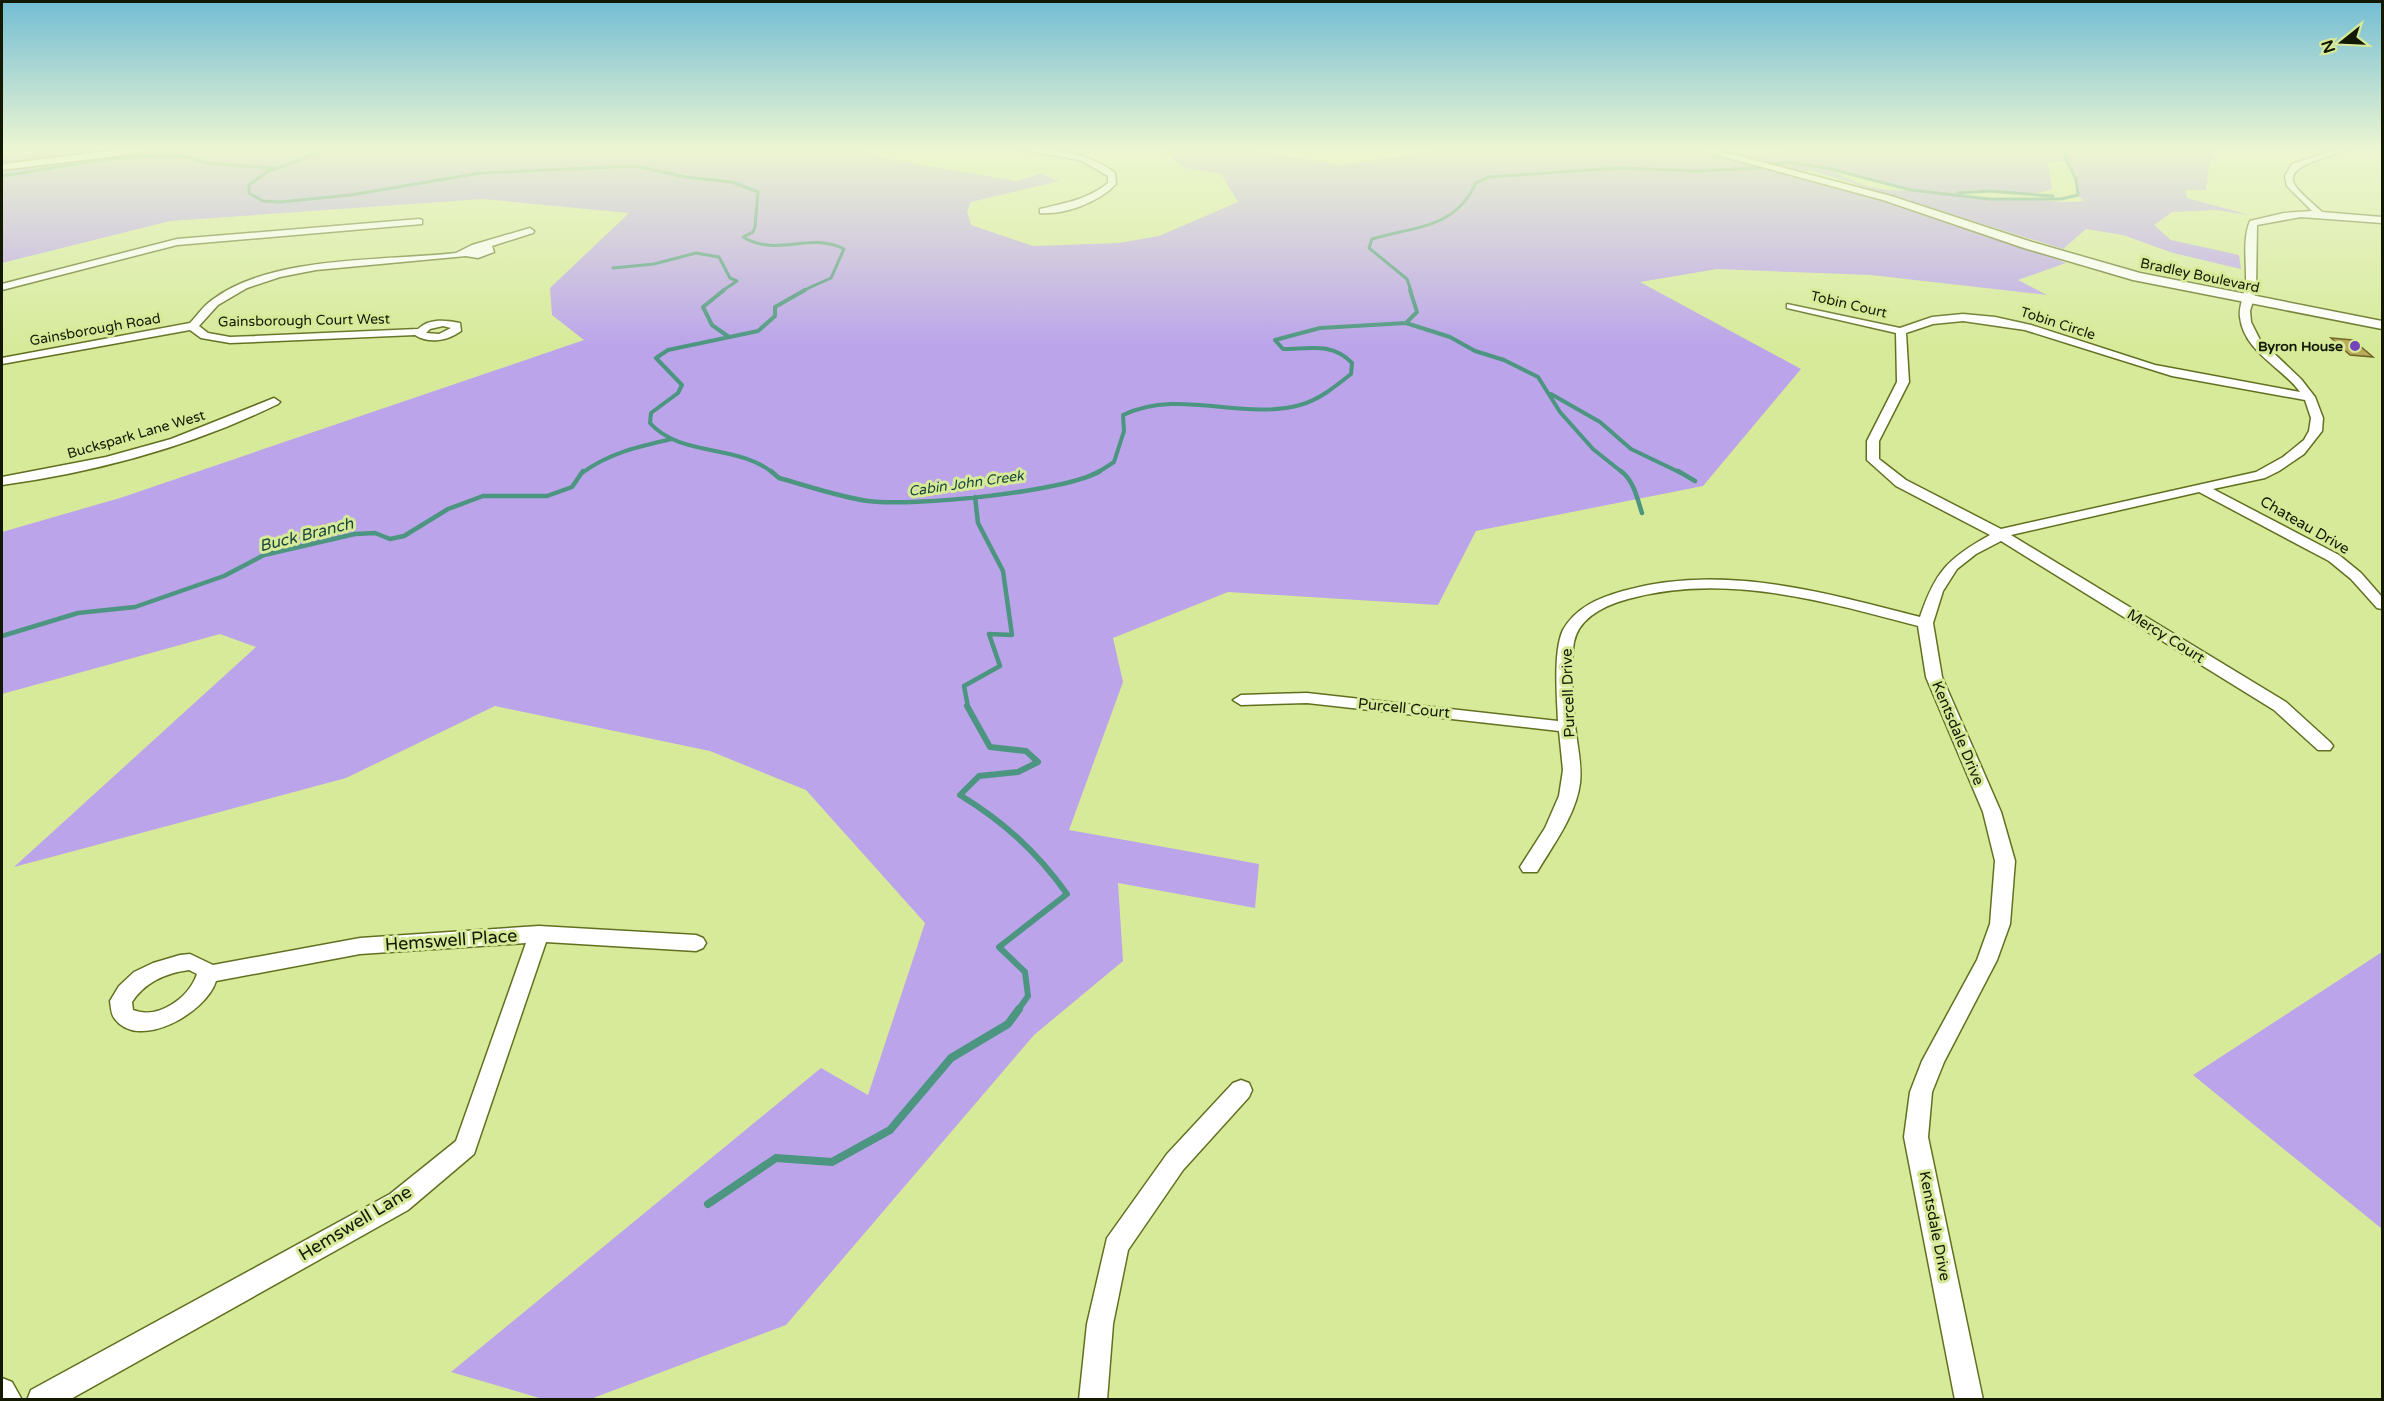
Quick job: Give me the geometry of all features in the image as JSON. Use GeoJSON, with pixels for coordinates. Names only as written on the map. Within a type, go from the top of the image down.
{"type":"FeatureCollection","features":[{"type":"Feature","properties":{"kind":"main road","name":"Bradley Boulevard"},"geometry":{"type":"LineString","coordinates":[[1942,215],[2080,262],[2248,300],[2382,325]]}},
{"type":"Feature","properties":{"kind":"street","name":"Kentsdale Drive"},"geometry":{"type":"LineString","coordinates":[[1969,1400],[1917,1137],[1921,1092],[1933,1061],[1987,960],[2000,924],[2005,861],[1992,812],[1934,677],[1925,623],[1936,591],[1952,566],[1971,551],[2001,535],[2043,520],[2260,475],[2290,460],[2313,441],[2316,416],[2309,397],[2252,336],[2244,317],[2248,300],[2252,294],[2248,241],[2253,223],[2280,216],[2305,215]]}},
{"type":"Feature","properties":{"kind":"street"},"geometry":{"type":"LineString","coordinates":[[2325,215],[2382,220]]}},
{"type":"Feature","properties":{"kind":"street"},"geometry":{"type":"LineString","coordinates":[[2,287],[177,242],[419,222]]}},
{"type":"Feature","properties":{"kind":"street"},"geometry":{"type":"LineString","coordinates":[[193,326],[201,314],[225,294],[263,278],[315,268],[462,255],[461,252],[466,249],[484,246],[530,231]]}},
{"type":"Feature","properties":{"kind":"street","name":"Tobin Court"},"geometry":{"type":"LineString","coordinates":[[1791,306],[1901,331]]}},
{"type":"Feature","properties":{"kind":"street","name":"Tobin Circle"},"geometry":{"type":"LineString","coordinates":[[1901,331],[1933,320],[1987,320],[2022,326],[2103,354],[2179,375],[2309,397]]}},
{"type":"Feature","properties":{"kind":"street","name":"Gainsborough Court West"},"geometry":{"type":"LineString","coordinates":[[193,326],[196,333],[205,337],[230,340],[419,332]]}},
{"type":"Feature","properties":{"kind":"street","name":"Gainsborough Road"},"geometry":{"type":"LineString","coordinates":[[2,361],[193,326]]}},
{"type":"Feature","properties":{"kind":"street"},"geometry":{"type":"LineString","coordinates":[[1901,331],[1903,382],[1873,441],[1873,460],[1900,483],[2001,535]]}},
{"type":"Feature","properties":{"kind":"street","name":"Buckspark Lane West"},"geometry":{"type":"LineString","coordinates":[[2,481],[80,467],[154,447],[243,418],[274,402]]}},
{"type":"Feature","properties":{"kind":"street","name":"Chateau Drive"},"geometry":{"type":"LineString","coordinates":[[2201,488],[2334,558],[2356,576],[2382,605]]}},
{"type":"Feature","properties":{"kind":"street","name":"Mercy Court"},"geometry":{"type":"LineString","coordinates":[[2001,535],[2280,706],[2324,746]]}},
{"type":"Feature","properties":{"kind":"street","name":"Purcell Drive"},"geometry":{"type":"LineString","coordinates":[[1530,867],[1556,825],[1570,786],[1572,755],[1567,727],[1566,642],[1576,621],[1592,608],[1632,592],[1710,582],[1755,586],[1867,608],[1925,623]]}},
{"type":"Feature","properties":{"kind":"street","name":"Purcell Court"},"geometry":{"type":"LineString","coordinates":[[1241,700],[1307,698],[1567,727]]}},
{"type":"Feature","properties":{"kind":"street","name":"Hemswell Place"},"geometry":{"type":"LineString","coordinates":[[207,974],[360,946],[540,934],[696,943]]}},
{"type":"Feature","properties":{"kind":"street","name":"Hemswell Lane"},"geometry":{"type":"LineString","coordinates":[[41,1400],[399,1202],[466,1147],[540,934]]}},
{"type":"Feature","properties":{"kind":"street"},"geometry":{"type":"LineString","coordinates":[[1093,1400],[1100,1324],[1116,1246],[1175,1162],[1241,1090]]}},
{"type":"Feature","properties":{"kind":"street"},"geometry":{"type":"LineString","coordinates":[[2,1392],[8,1400]]}},
{"type":"Feature","properties":{"kind":"shaded area"},"geometry":{"type":"Polygon","coordinates":[[[2,215],[250,215],[170,221],[2,263],[2,215]]]}},
{"type":"Feature","properties":{"kind":"shaded area"},"geometry":{"type":"Polygon","coordinates":[[[626,215],[968,215],[971,225],[1033,246],[1119,243],[1159,236],[1207,215],[1936,215],[1972,226],[2066,263],[2018,280],[2047,295],[1871,275],[1717,269],[1640,282],[1801,369],[1703,486],[1476,531],[1438,605],[1228,592],[1113,638],[1123,682],[1069,830],[1259,864],[1255,908],[1118,883],[1123,961],[1034,1035],[786,1325],[588,1400],[543,1399],[451,1372],[821,1068],[868,1095],[925,923],[806,790],[710,751],[495,706],[346,778],[14,867],[256,647],[220,634],[2,694],[2,532],[120,498],[584,340],[552,315],[550,288],[626,215]]]}},
{"type":"Feature","properties":{"kind":"shaded area"},"geometry":{"type":"Polygon","coordinates":[[[1955,215],[2167,215],[2154,225],[2171,240],[2239,255],[2241,269],[2173,253],[2123,235],[2086,229],[2063,249],[1955,215]]]}},
{"type":"Feature","properties":{"kind":"shaded area"},"geometry":{"type":"Polygon","coordinates":[[[2382,952],[2382,1229],[2193,1075],[2382,952]]]}},
{"type":"Feature","properties":{"kind":"building","name":"Byron House"},"geometry":{"type":"Polygon","coordinates":[[[2331,338],[2353,340],[2373,357],[2350,355],[2331,338]]]}},
{"type":"Feature","properties":{"kind":"waterway","name":"Cabin John Creek"},"geometry":{"type":"LineString","coordinates":[[756,215],[753,232],[743,237],[756,243],[781,245],[818,242],[844,249],[831,278],[802,291]]}},
{"type":"Feature","properties":{"kind":"waterway","name":"Cabin John Creek"},"geometry":{"type":"LineString","coordinates":[[1411,291],[1407,279],[1369,248],[1372,239],[1418,228],[1448,215]]}},
{"type":"Feature","properties":{"kind":"waterway"},"geometry":{"type":"LineString","coordinates":[[613,268],[654,264],[696,253],[719,257],[730,278],[737,281],[722,291]]}},
{"type":"Feature","properties":{"kind":"waterway"},"geometry":{"type":"LineString","coordinates":[[724,290],[703,307],[712,325],[729,337]]}},
{"type":"Feature","properties":{"kind":"waterway","name":"Cabin John Creek"},"geometry":{"type":"LineString","coordinates":[[773,473],[744,458],[677,441],[663,434],[650,423],[651,413],[678,393],[682,385],[656,358],[668,350],[758,331],[775,316],[775,307],[805,290]]}},
{"type":"Feature","properties":{"kind":"waterway","name":"Cabin John Creek"},"geometry":{"type":"LineString","coordinates":[[1406,323],[1417,312],[1410,290]]}},
{"type":"Feature","properties":{"kind":"waterway","name":"Cabin John Creek"},"geometry":{"type":"LineString","coordinates":[[1097,473],[1114,462],[1124,431],[1123,415],[1145,407],[1166,404],[1255,410],[1278,409],[1307,403],[1321,396],[1351,374],[1352,363],[1336,352],[1320,348],[1283,349],[1275,340],[1320,328],[1406,323]]}},
{"type":"Feature","properties":{"kind":"waterway"},"geometry":{"type":"LineString","coordinates":[[1406,323],[1450,337],[1475,351],[1504,360],[1538,377],[1560,412],[1593,449],[1623,473]]}},
{"type":"Feature","properties":{"kind":"waterway"},"geometry":{"type":"LineString","coordinates":[[1551,394],[1600,422],[1631,449],[1681,473]]}},
{"type":"Feature","properties":{"kind":"waterway","name":"Buck Branch"},"geometry":{"type":"LineString","coordinates":[[582,473],[614,455],[672,439]]}},
{"type":"Feature","properties":{"kind":"waterway","name":"Buck Branch"},"geometry":{"type":"LineString","coordinates":[[2,636],[78,613],[135,607],[224,576],[264,555],[355,534],[375,533],[390,539],[404,536],[448,509],[483,496],[547,496],[572,487],[583,471]]}},
{"type":"Feature","properties":{"kind":"waterway","name":"Cabin John Creek"},"geometry":{"type":"LineString","coordinates":[[771,471],[779,478],[868,501],[918,502],[975,497]]}},
{"type":"Feature","properties":{"kind":"waterway","name":"Cabin John Creek"},"geometry":{"type":"LineString","coordinates":[[975,497],[1055,485],[1082,479],[1100,471]]}},
{"type":"Feature","properties":{"kind":"waterway"},"geometry":{"type":"LineString","coordinates":[[1678,471],[1695,481]]}},
{"type":"Feature","properties":{"kind":"waterway"},"geometry":{"type":"LineString","coordinates":[[1623,473],[1632,485],[1642,513]]}},
{"type":"Feature","properties":{"kind":"waterway"},"geometry":{"type":"LineString","coordinates":[[968,707],[964,686],[1000,666],[989,634],[1012,635],[1003,571],[978,523],[975,497]]}},
{"type":"Feature","properties":{"kind":"waterway"},"geometry":{"type":"LineString","coordinates":[[967,706],[990,747],[1026,751],[1038,762],[1018,772],[979,776],[960,795],[991,816],[1032,851],[1067,894],[999,947],[1025,972],[1028,996],[1018,1010]]}},
{"type":"Feature","properties":{"kind":"waterway"},"geometry":{"type":"LineString","coordinates":[[708,1204],[776,1158],[832,1162],[890,1130],[951,1058],[1008,1024],[1019,1009]]}},
{"type":"Feature","properties":{"kind":"place","name":"Byron House"},"geometry":{"type":"Point","coordinates":[2355,346]}}]}
